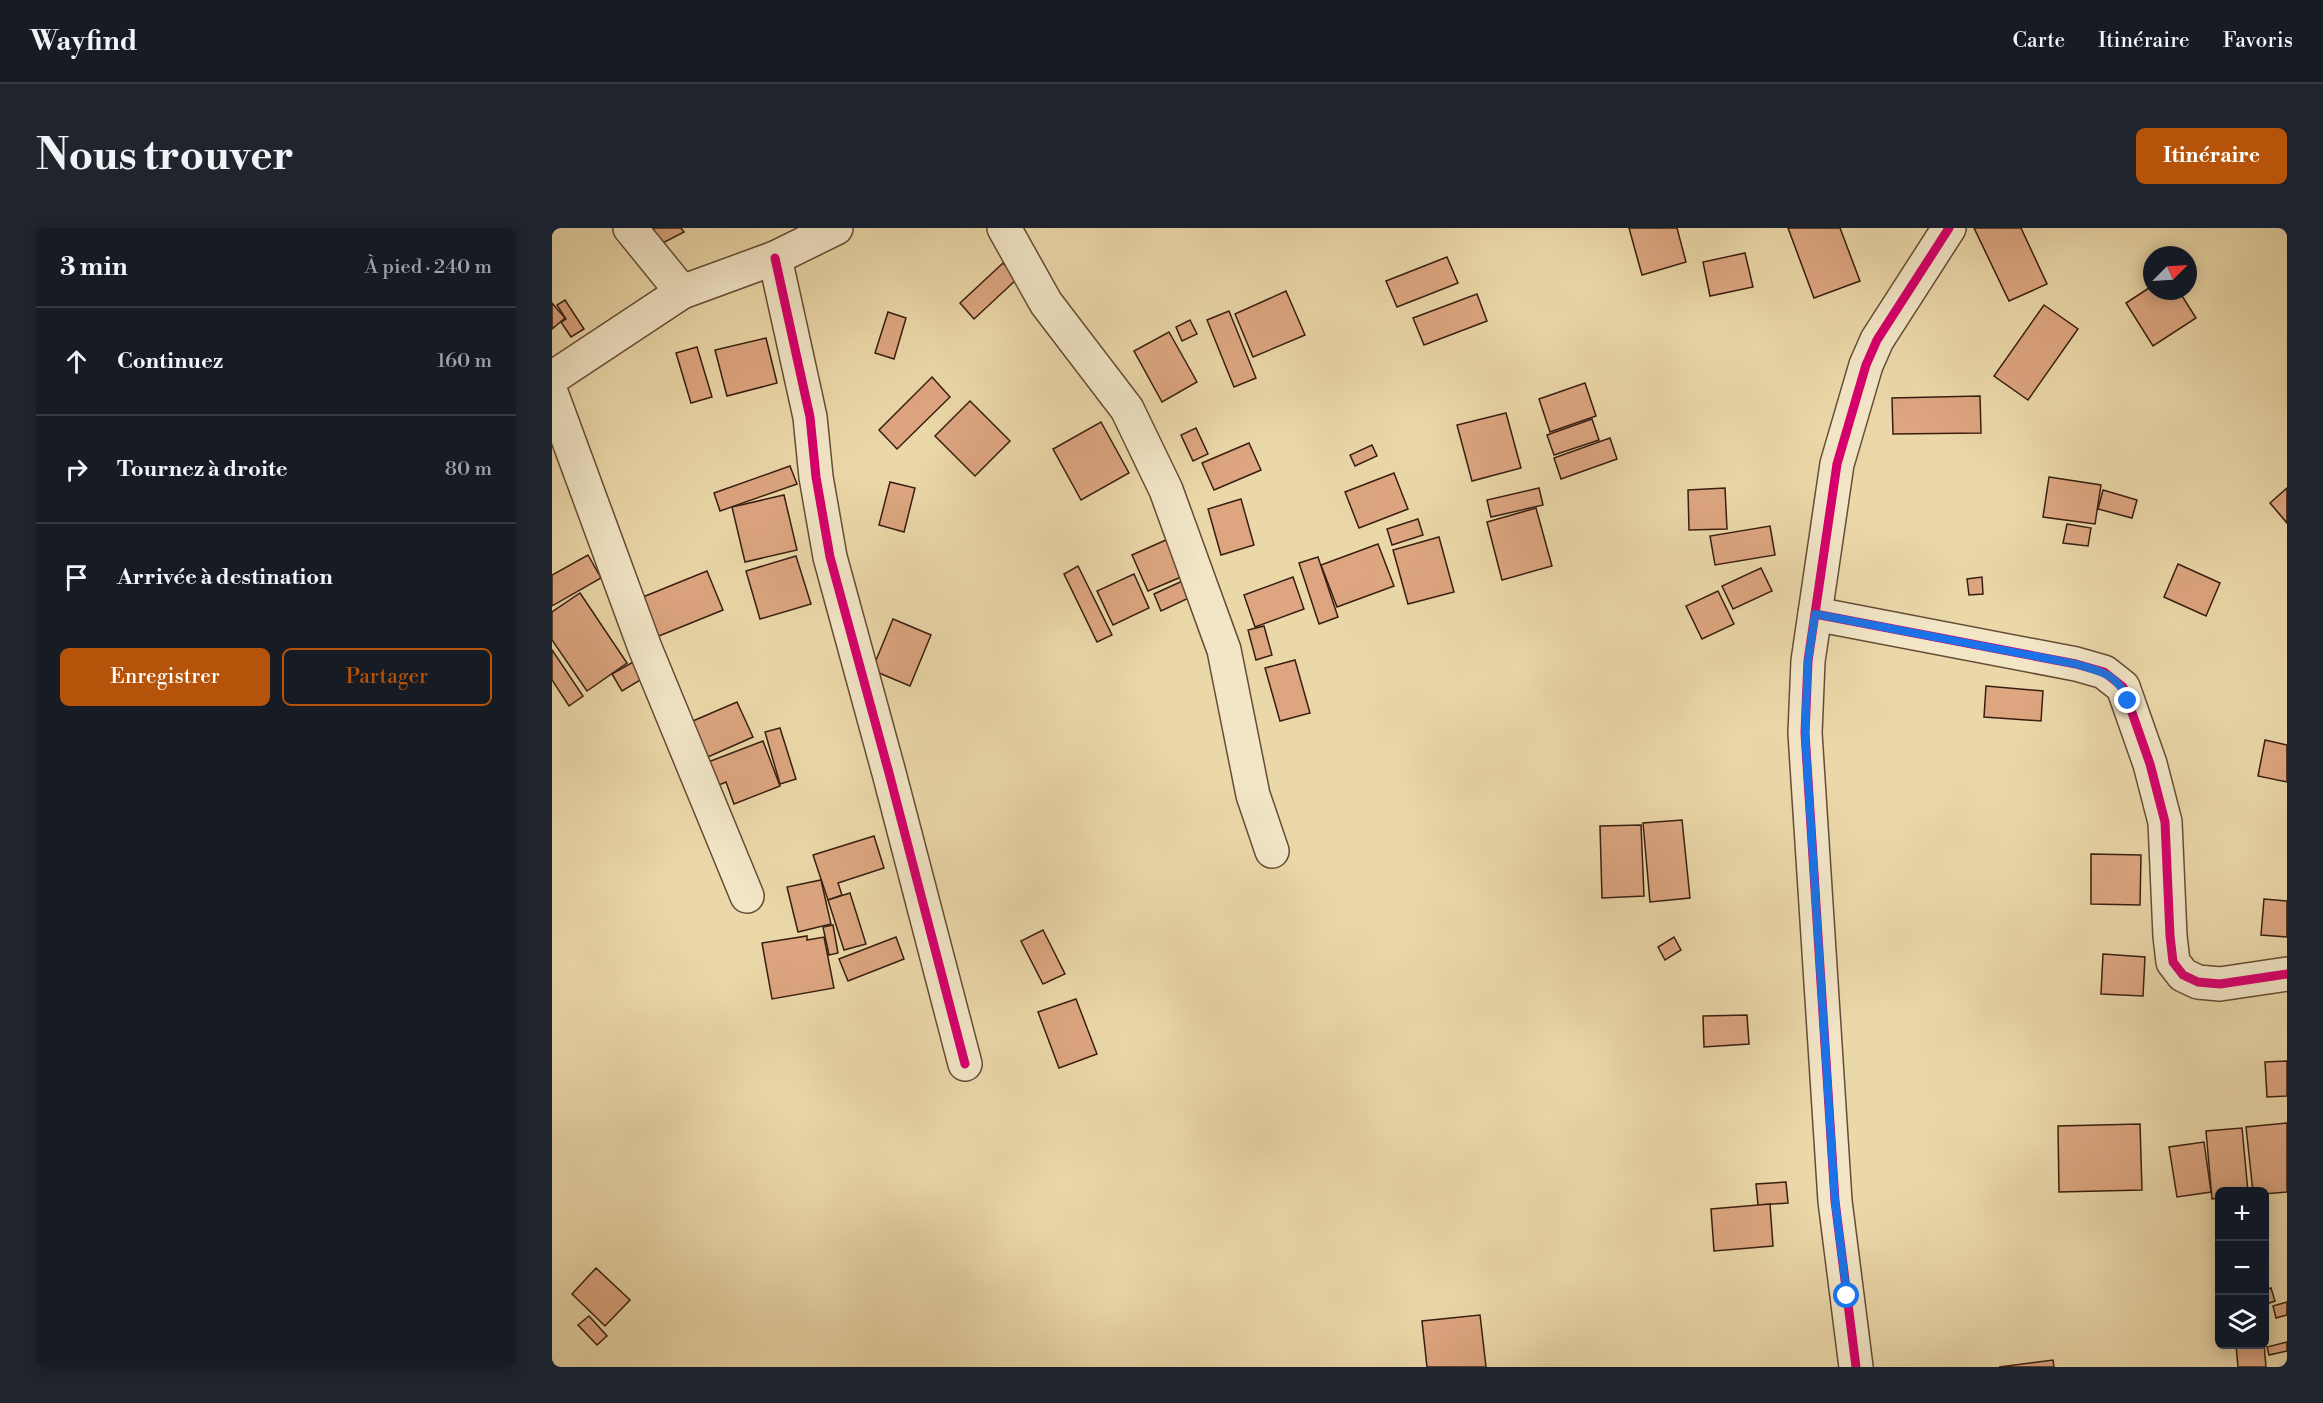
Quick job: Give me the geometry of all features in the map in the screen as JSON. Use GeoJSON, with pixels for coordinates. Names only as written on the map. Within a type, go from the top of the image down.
{"type":"FeatureCollection","features":[{"type":"Feature","properties":{"kind":"street"},"geometry":{"type":"LineString","coordinates":[[630,228],[682,292]]}},
{"type":"Feature","properties":{"kind":"street"},"geometry":{"type":"LineString","coordinates":[[552,378],[682,292],[775,258],[836,228]]}},
{"type":"Feature","properties":{"kind":"street"},"geometry":{"type":"LineString","coordinates":[[1004,228],[1046,303],[1127,409],[1166,490],[1224,650],[1253,795],[1272,851]]}},
{"type":"Feature","properties":{"kind":"street"},"geometry":{"type":"LineString","coordinates":[[1856,1367],[1835,1201],[1805,733],[1808,661],[1837,464],[1866,364],[1877,340],[1948,228]]}},
{"type":"Feature","properties":{"kind":"street"},"geometry":{"type":"LineString","coordinates":[[775,258],[810,417],[816,477],[830,557],[965,1064]]}},
{"type":"Feature","properties":{"kind":"street"},"geometry":{"type":"LineString","coordinates":[[552,395],[645,648],[747,896]]}},
{"type":"Feature","properties":{"kind":"street"},"geometry":{"type":"LineString","coordinates":[[1815,614],[2076,664],[2104,672],[2122,687],[2150,764],[2165,822],[2173,962],[2183,975],[2198,982],[2220,984],[2287,974]]}},
{"type":"Feature","properties":{"kind":"building"},"geometry":{"type":"Polygon","coordinates":[[[653,228],[681,228],[684,232],[661,244],[653,228]]]}},
{"type":"Feature","properties":{"kind":"building"},"geometry":{"type":"Polygon","coordinates":[[[1629,228],[1677,228],[1686,262],[1642,275],[1629,228]]]}},
{"type":"Feature","properties":{"kind":"building"},"geometry":{"type":"Polygon","coordinates":[[[1788,228],[1840,228],[1860,281],[1814,298],[1788,228]]]}},
{"type":"Feature","properties":{"kind":"building"},"geometry":{"type":"Polygon","coordinates":[[[1974,228],[2021,228],[2047,284],[2009,301],[1974,228]]]}},
{"type":"Feature","properties":{"kind":"building"},"geometry":{"type":"Polygon","coordinates":[[[1745,253],[1753,287],[1710,296],[1703,262],[1745,253]]]}},
{"type":"Feature","properties":{"kind":"building"},"geometry":{"type":"Polygon","coordinates":[[[1447,257],[1458,283],[1397,307],[1386,281],[1447,257]]]}},
{"type":"Feature","properties":{"kind":"building"},"geometry":{"type":"Polygon","coordinates":[[[1003,263],[1017,279],[974,319],[960,303],[1003,263]]]}},
{"type":"Feature","properties":{"kind":"building"},"geometry":{"type":"Polygon","coordinates":[[[1286,291],[1305,335],[1253,357],[1235,314],[1286,291]]]}},
{"type":"Feature","properties":{"kind":"building"},"geometry":{"type":"Polygon","coordinates":[[[2143,292],[2143,300],[2185,300],[2196,318],[2153,346],[2126,303],[2143,292]]]}},
{"type":"Feature","properties":{"kind":"building"},"geometry":{"type":"Polygon","coordinates":[[[1477,294],[1487,321],[1424,345],[1413,318],[1477,294]]]}},
{"type":"Feature","properties":{"kind":"building"},"geometry":{"type":"Polygon","coordinates":[[[565,300],[584,329],[571,337],[561,322],[566,319],[557,305],[565,300]]]}},
{"type":"Feature","properties":{"kind":"building"},"geometry":{"type":"Polygon","coordinates":[[[552,303],[565,318],[552,329],[552,303]]]}},
{"type":"Feature","properties":{"kind":"building"},"geometry":{"type":"Polygon","coordinates":[[[2044,305],[2078,329],[2028,400],[1994,376],[2044,305]]]}},
{"type":"Feature","properties":{"kind":"building"},"geometry":{"type":"Polygon","coordinates":[[[1229,311],[1256,378],[1234,387],[1207,320],[1229,311]]]}},
{"type":"Feature","properties":{"kind":"building"},"geometry":{"type":"Polygon","coordinates":[[[888,312],[906,318],[894,359],[875,353],[888,312]]]}},
{"type":"Feature","properties":{"kind":"building"},"geometry":{"type":"Polygon","coordinates":[[[1190,320],[1197,334],[1182,341],[1176,327],[1190,320]]]}},
{"type":"Feature","properties":{"kind":"building"},"geometry":{"type":"Polygon","coordinates":[[[1169,332],[1197,382],[1162,402],[1134,351],[1169,332]]]}},
{"type":"Feature","properties":{"kind":"building"},"geometry":{"type":"Polygon","coordinates":[[[766,338],[777,383],[727,396],[715,350],[766,338]]]}},
{"type":"Feature","properties":{"kind":"building"},"geometry":{"type":"Polygon","coordinates":[[[697,347],[712,397],[691,403],[676,353],[697,347]]]}},
{"type":"Feature","properties":{"kind":"building"},"geometry":{"type":"Polygon","coordinates":[[[932,377],[950,397],[897,449],[879,430],[932,377]]]}},
{"type":"Feature","properties":{"kind":"building"},"geometry":{"type":"Polygon","coordinates":[[[1585,383],[1596,416],[1550,432],[1539,399],[1585,383]]]}},
{"type":"Feature","properties":{"kind":"building"},"geometry":{"type":"Polygon","coordinates":[[[1980,396],[1981,433],[1893,434],[1892,398],[1980,396]]]}},
{"type":"Feature","properties":{"kind":"building"},"geometry":{"type":"Polygon","coordinates":[[[970,401],[1010,441],[975,476],[935,436],[970,401]]]}},
{"type":"Feature","properties":{"kind":"building"},"geometry":{"type":"Polygon","coordinates":[[[1506,413],[1521,468],[1472,481],[1457,425],[1506,413]]]}},
{"type":"Feature","properties":{"kind":"building"},"geometry":{"type":"Polygon","coordinates":[[[1592,419],[1599,440],[1554,455],[1547,435],[1592,419]]]}},
{"type":"Feature","properties":{"kind":"building"},"geometry":{"type":"Polygon","coordinates":[[[1101,422],[1129,473],[1081,500],[1053,449],[1101,422]]]}},
{"type":"Feature","properties":{"kind":"building"},"geometry":{"type":"Polygon","coordinates":[[[1196,428],[1208,454],[1193,461],[1181,435],[1196,428]]]}},
{"type":"Feature","properties":{"kind":"building"},"geometry":{"type":"Polygon","coordinates":[[[1610,438],[1617,459],[1561,479],[1554,458],[1610,438]]]}},
{"type":"Feature","properties":{"kind":"building"},"geometry":{"type":"Polygon","coordinates":[[[1249,443],[1261,470],[1214,490],[1202,463],[1249,443]]]}},
{"type":"Feature","properties":{"kind":"building"},"geometry":{"type":"Polygon","coordinates":[[[1372,445],[1377,456],[1355,466],[1350,455],[1372,445]]]}},
{"type":"Feature","properties":{"kind":"building"},"geometry":{"type":"Polygon","coordinates":[[[790,466],[797,484],[720,511],[714,493],[790,466]]]}},
{"type":"Feature","properties":{"kind":"building"},"geometry":{"type":"Polygon","coordinates":[[[1394,473],[1408,509],[1359,528],[1345,492],[1394,473]]]}},
{"type":"Feature","properties":{"kind":"building"},"geometry":{"type":"Polygon","coordinates":[[[2049,477],[2101,485],[2095,524],[2043,517],[2049,477]]]}},
{"type":"Feature","properties":{"kind":"building"},"geometry":{"type":"Polygon","coordinates":[[[890,482],[915,488],[904,532],[879,525],[890,482]]]}},
{"type":"Feature","properties":{"kind":"building"},"geometry":{"type":"Polygon","coordinates":[[[1539,488],[1543,505],[1491,517],[1487,500],[1539,488]]]}},
{"type":"Feature","properties":{"kind":"building"},"geometry":{"type":"Polygon","coordinates":[[[1725,488],[1727,529],[1689,530],[1688,490],[1725,488]]]}},
{"type":"Feature","properties":{"kind":"building"},"geometry":{"type":"Polygon","coordinates":[[[2287,488],[2287,523],[2270,503],[2287,488]]]}},
{"type":"Feature","properties":{"kind":"building"},"geometry":{"type":"Polygon","coordinates":[[[2103,490],[2137,500],[2132,518],[2098,509],[2103,490]]]}},
{"type":"Feature","properties":{"kind":"building"},"geometry":{"type":"Polygon","coordinates":[[[784,495],[797,550],[745,562],[732,507],[784,495]]]}},
{"type":"Feature","properties":{"kind":"building"},"geometry":{"type":"Polygon","coordinates":[[[1241,499],[1254,545],[1221,555],[1208,509],[1241,499]]]}},
{"type":"Feature","properties":{"kind":"building"},"geometry":{"type":"Polygon","coordinates":[[[1536,508],[1552,566],[1502,580],[1487,522],[1536,508]]]}},
{"type":"Feature","properties":{"kind":"building"},"geometry":{"type":"Polygon","coordinates":[[[1418,519],[1423,535],[1392,545],[1387,529],[1418,519]]]}},
{"type":"Feature","properties":{"kind":"building"},"geometry":{"type":"Polygon","coordinates":[[[2067,524],[2091,528],[2088,546],[2063,543],[2067,524]]]}},
{"type":"Feature","properties":{"kind":"building"},"geometry":{"type":"Polygon","coordinates":[[[1770,526],[1775,555],[1715,565],[1710,536],[1770,526]]]}},
{"type":"Feature","properties":{"kind":"building"},"geometry":{"type":"Polygon","coordinates":[[[1184,532],[1200,569],[1148,591],[1132,555],[1184,532]]]}},
{"type":"Feature","properties":{"kind":"building"},"geometry":{"type":"Polygon","coordinates":[[[1439,537],[1454,592],[1408,604],[1393,550],[1439,537]]]}},
{"type":"Feature","properties":{"kind":"building"},"geometry":{"type":"Polygon","coordinates":[[[1378,544],[1394,586],[1337,607],[1321,565],[1378,544]]]}},
{"type":"Feature","properties":{"kind":"building"},"geometry":{"type":"Polygon","coordinates":[[[588,555],[601,578],[552,606],[552,575],[588,555]]]}},
{"type":"Feature","properties":{"kind":"building"},"geometry":{"type":"Polygon","coordinates":[[[796,556],[811,604],[760,619],[746,571],[796,556]]]}},
{"type":"Feature","properties":{"kind":"building"},"geometry":{"type":"Polygon","coordinates":[[[1318,557],[1338,617],[1319,624],[1299,563],[1318,557]]]}},
{"type":"Feature","properties":{"kind":"building"},"geometry":{"type":"Polygon","coordinates":[[[2178,564],[2220,583],[2206,616],[2164,597],[2178,564]]]}},
{"type":"Feature","properties":{"kind":"building"},"geometry":{"type":"Polygon","coordinates":[[[1078,566],[1112,635],[1097,642],[1064,574],[1078,566]]]}},
{"type":"Feature","properties":{"kind":"building"},"geometry":{"type":"Polygon","coordinates":[[[1761,568],[1772,591],[1733,609],[1722,586],[1761,568]]]}},
{"type":"Feature","properties":{"kind":"building"},"geometry":{"type":"Polygon","coordinates":[[[707,571],[723,610],[654,638],[638,599],[707,571]]]}},
{"type":"Feature","properties":{"kind":"building"},"geometry":{"type":"Polygon","coordinates":[[[1200,573],[1208,589],[1161,611],[1154,594],[1200,573]]]}},
{"type":"Feature","properties":{"kind":"building"},"geometry":{"type":"Polygon","coordinates":[[[1134,574],[1149,608],[1113,625],[1097,591],[1134,574]]]}},
{"type":"Feature","properties":{"kind":"building"},"geometry":{"type":"Polygon","coordinates":[[[1293,577],[1304,609],[1255,627],[1244,595],[1293,577]]]}},
{"type":"Feature","properties":{"kind":"building"},"geometry":{"type":"Polygon","coordinates":[[[1982,577],[1983,594],[1969,595],[1967,579],[1982,577]]]}},
{"type":"Feature","properties":{"kind":"building"},"geometry":{"type":"Polygon","coordinates":[[[1718,591],[1734,624],[1702,639],[1686,606],[1718,591]]]}},
{"type":"Feature","properties":{"kind":"building"},"geometry":{"type":"Polygon","coordinates":[[[580,593],[627,663],[587,691],[552,640],[552,612],[580,593]]]}},
{"type":"Feature","properties":{"kind":"building"},"geometry":{"type":"Polygon","coordinates":[[[893,619],[931,635],[910,686],[872,670],[893,619]]]}},
{"type":"Feature","properties":{"kind":"building"},"geometry":{"type":"Polygon","coordinates":[[[1264,626],[1272,655],[1256,660],[1248,630],[1264,626]]]}},
{"type":"Feature","properties":{"kind":"building"},"geometry":{"type":"Polygon","coordinates":[[[552,650],[583,696],[569,706],[552,680],[552,650]]]}},
{"type":"Feature","properties":{"kind":"building"},"geometry":{"type":"Polygon","coordinates":[[[1295,660],[1310,713],[1280,721],[1265,668],[1295,660]]]}},
{"type":"Feature","properties":{"kind":"building"},"geometry":{"type":"Polygon","coordinates":[[[633,662],[642,679],[622,691],[612,674],[633,662]]]}},
{"type":"Feature","properties":{"kind":"building"},"geometry":{"type":"Polygon","coordinates":[[[1986,686],[2043,691],[2041,721],[1984,717],[1986,686]]]}},
{"type":"Feature","properties":{"kind":"building"},"geometry":{"type":"Polygon","coordinates":[[[737,702],[753,737],[701,760],[686,724],[737,702]]]}},
{"type":"Feature","properties":{"kind":"building"},"geometry":{"type":"Polygon","coordinates":[[[780,728],[796,779],[780,784],[765,732],[780,728]]]}},
{"type":"Feature","properties":{"kind":"building"},"geometry":{"type":"Polygon","coordinates":[[[2265,740],[2287,745],[2287,782],[2258,776],[2265,740]]]}},
{"type":"Feature","properties":{"kind":"building"},"geometry":{"type":"Polygon","coordinates":[[[763,741],[780,786],[734,804],[726,782],[712,788],[703,764],[763,741]]]}},
{"type":"Feature","properties":{"kind":"building"},"geometry":{"type":"Polygon","coordinates":[[[1682,820],[1690,898],[1650,902],[1643,823],[1682,820]]]}},
{"type":"Feature","properties":{"kind":"building"},"geometry":{"type":"Polygon","coordinates":[[[1641,825],[1644,896],[1602,898],[1600,826],[1641,825]]]}},
{"type":"Feature","properties":{"kind":"building"},"geometry":{"type":"Polygon","coordinates":[[[874,836],[884,868],[838,883],[842,895],[828,900],[813,855],[874,836]]]}},
{"type":"Feature","properties":{"kind":"building"},"geometry":{"type":"Polygon","coordinates":[[[2091,854],[2141,855],[2140,905],[2091,904],[2091,854]]]}},
{"type":"Feature","properties":{"kind":"building"},"geometry":{"type":"Polygon","coordinates":[[[821,880],[831,924],[798,932],[787,887],[821,880]]]}},
{"type":"Feature","properties":{"kind":"building"},"geometry":{"type":"Polygon","coordinates":[[[850,893],[866,944],[844,950],[828,900],[850,893]]]}},
{"type":"Feature","properties":{"kind":"building"},"geometry":{"type":"Polygon","coordinates":[[[2264,899],[2287,901],[2287,937],[2261,935],[2264,899]]]}},
{"type":"Feature","properties":{"kind":"building"},"geometry":{"type":"Polygon","coordinates":[[[833,925],[838,953],[829,955],[823,927],[833,925]]]}},
{"type":"Feature","properties":{"kind":"building"},"geometry":{"type":"Polygon","coordinates":[[[1043,930],[1065,974],[1043,984],[1021,941],[1043,930]]]}},
{"type":"Feature","properties":{"kind":"building"},"geometry":{"type":"Polygon","coordinates":[[[807,936],[807,940],[824,937],[834,988],[772,999],[762,943],[807,936]]]}},
{"type":"Feature","properties":{"kind":"building"},"geometry":{"type":"Polygon","coordinates":[[[896,937],[904,959],[848,981],[839,959],[896,937]]]}},
{"type":"Feature","properties":{"kind":"building"},"geometry":{"type":"Polygon","coordinates":[[[1674,937],[1681,950],[1665,960],[1658,947],[1674,937]]]}},
{"type":"Feature","properties":{"kind":"building"},"geometry":{"type":"Polygon","coordinates":[[[2103,954],[2145,957],[2143,996],[2101,994],[2103,954]]]}},
{"type":"Feature","properties":{"kind":"building"},"geometry":{"type":"Polygon","coordinates":[[[1076,999],[1097,1054],[1059,1068],[1038,1012],[1076,999]]]}},
{"type":"Feature","properties":{"kind":"building"},"geometry":{"type":"Polygon","coordinates":[[[1747,1015],[1749,1044],[1704,1047],[1703,1016],[1747,1015]]]}},
{"type":"Feature","properties":{"kind":"building"},"geometry":{"type":"Polygon","coordinates":[[[2287,1061],[2287,1096],[2267,1097],[2265,1062],[2287,1061]]]}},
{"type":"Feature","properties":{"kind":"building"},"geometry":{"type":"Polygon","coordinates":[[[2287,1123],[2287,1192],[2269,1194],[2269,1187],[2252,1187],[2246,1127],[2287,1123]]]}},
{"type":"Feature","properties":{"kind":"building"},"geometry":{"type":"Polygon","coordinates":[[[2140,1124],[2142,1190],[2059,1192],[2058,1126],[2140,1124]]]}},
{"type":"Feature","properties":{"kind":"building"},"geometry":{"type":"Polygon","coordinates":[[[2242,1128],[2248,1187],[2215,1187],[2215,1199],[2212,1199],[2206,1131],[2242,1128]]]}},
{"type":"Feature","properties":{"kind":"building"},"geometry":{"type":"Polygon","coordinates":[[[2204,1142],[2211,1192],[2177,1197],[2169,1147],[2204,1142]]]}},
{"type":"Feature","properties":{"kind":"building"},"geometry":{"type":"Polygon","coordinates":[[[1786,1182],[1788,1203],[1758,1205],[1756,1184],[1786,1182]]]}},
{"type":"Feature","properties":{"kind":"building"},"geometry":{"type":"Polygon","coordinates":[[[1770,1204],[1773,1246],[1714,1251],[1711,1209],[1770,1204]]]}},
{"type":"Feature","properties":{"kind":"building"},"geometry":{"type":"Polygon","coordinates":[[[596,1268],[630,1300],[605,1326],[572,1294],[596,1268]]]}},
{"type":"Feature","properties":{"kind":"building"},"geometry":{"type":"Polygon","coordinates":[[[2271,1288],[2275,1301],[2269,1303],[2269,1295],[2271,1288]]]}},
{"type":"Feature","properties":{"kind":"building"},"geometry":{"type":"Polygon","coordinates":[[[2287,1302],[2287,1315],[2276,1318],[2273,1306],[2287,1302]]]}},
{"type":"Feature","properties":{"kind":"building"},"geometry":{"type":"Polygon","coordinates":[[[1480,1315],[1486,1367],[1427,1367],[1422,1321],[1480,1315]]]}},
{"type":"Feature","properties":{"kind":"building"},"geometry":{"type":"Polygon","coordinates":[[[589,1316],[607,1336],[597,1345],[578,1325],[589,1316]]]}},
{"type":"Feature","properties":{"kind":"building"},"geometry":{"type":"Polygon","coordinates":[[[2287,1342],[2287,1351],[2269,1355],[2269,1346],[2287,1342]]]}},
{"type":"Feature","properties":{"kind":"building"},"geometry":{"type":"Polygon","coordinates":[[[2236,1349],[2264,1349],[2266,1367],[2238,1367],[2236,1349]]]}},
{"type":"Feature","properties":{"kind":"building"},"geometry":{"type":"Polygon","coordinates":[[[2053,1360],[2054,1367],[1999,1367],[2053,1360]]]}},
{"type":"Feature","properties":{"kind":"cycle path"},"geometry":{"type":"LineString","coordinates":[[1856,1367],[1835,1201],[1805,733],[1808,661],[1837,464],[1866,365],[1877,340],[1949,228]]}},
{"type":"Feature","properties":{"kind":"cycle path"},"geometry":{"type":"LineString","coordinates":[[775,258],[810,417],[816,477],[830,557],[965,1064]]}},
{"type":"Feature","properties":{"kind":"cycle path"},"geometry":{"type":"LineString","coordinates":[[1815,614],[2076,664],[2104,672],[2123,687],[2150,764],[2165,822],[2173,962],[2183,975],[2198,982],[2220,984],[2287,974]]}},
{"type":"Feature","properties":{"kind":"route"},"geometry":{"type":"LineString","coordinates":[[1847,1296],[1835,1201],[1829,1077],[1805,733],[1808,661],[1815,614],[2076,664],[2104,672],[2122,687],[2128,701]]}}]}
